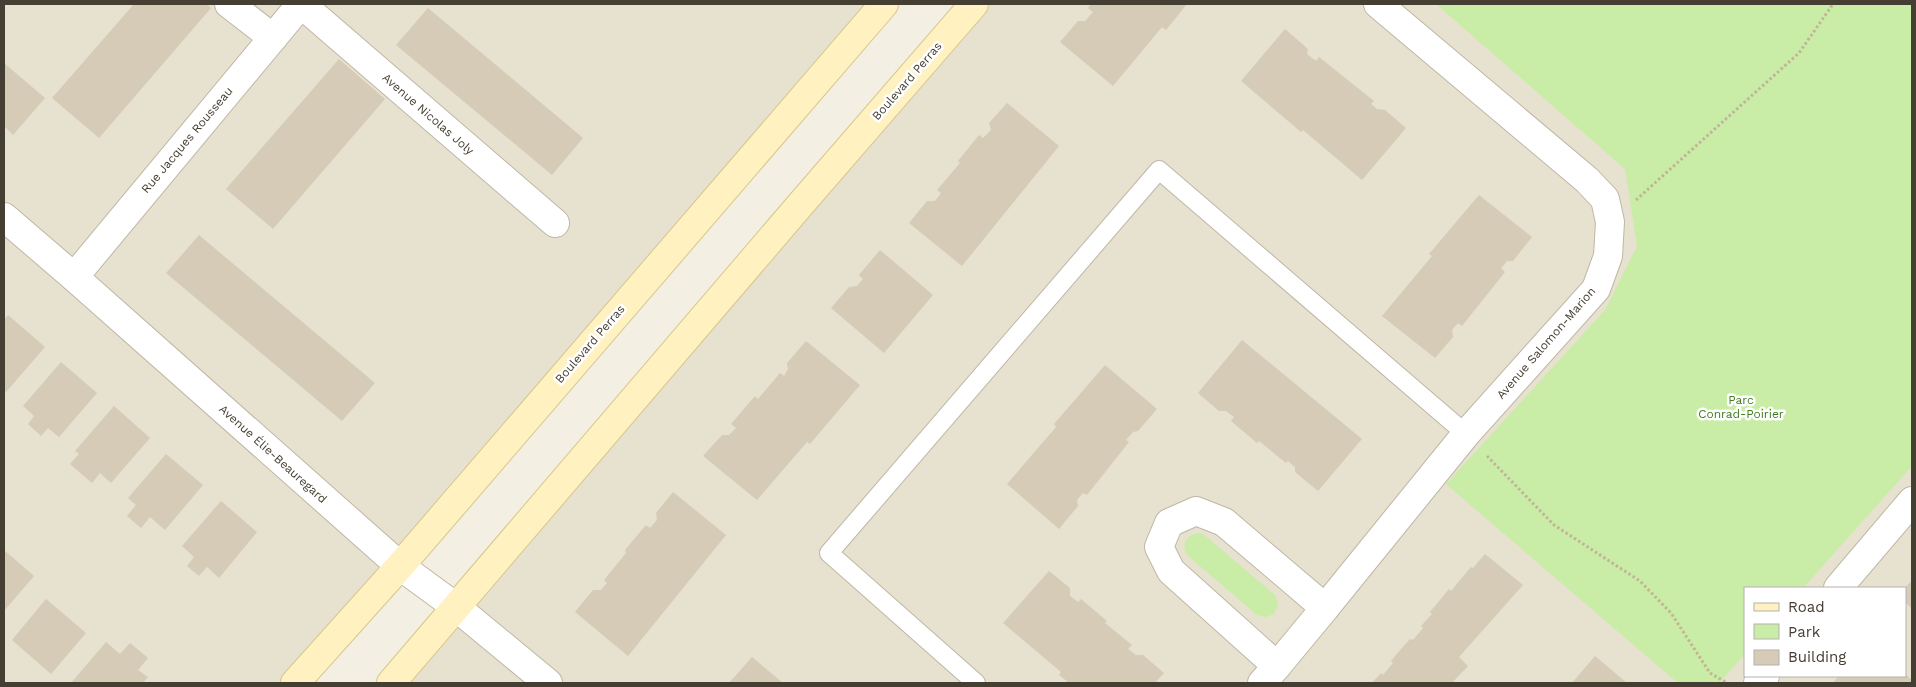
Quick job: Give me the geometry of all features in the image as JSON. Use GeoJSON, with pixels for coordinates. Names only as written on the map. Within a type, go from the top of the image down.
{"type":"FeatureCollection","features":[{"type":"Feature","properties":{"kind":"main road","name":"Boulevard Perras"},"geometry":{"type":"LineString","coordinates":[[295,683],[400,566],[884,4]]}},
{"type":"Feature","properties":{"kind":"main road","name":"Boulevard Perras"},"geometry":{"type":"LineString","coordinates":[[391,683],[974,4]]}},
{"type":"Feature","properties":{"kind":"street"},"geometry":{"type":"LineString","coordinates":[[229,4],[273,38]]}},
{"type":"Feature","properties":{"kind":"street","name":"Rue Jacques Rousseau"},"geometry":{"type":"LineString","coordinates":[[74,277],[301,4]]}},
{"type":"Feature","properties":{"kind":"street","name":"Avenue Nicolas Joly"},"geometry":{"type":"LineString","coordinates":[[301,4],[555,223]]}},
{"type":"Feature","properties":{"kind":"street","name":"Avenue Salomon-Marion"},"geometry":{"type":"LineString","coordinates":[[1326,608],[1224,522],[1196,511],[1169,523],[1159,547],[1171,571],[1270,674],[1326,608],[1466,434],[1596,289],[1608,256],[1610,222],[1605,199],[1587,180],[1378,4]]}},
{"type":"Feature","properties":{"kind":"street","name":"Avenue Élie-Beauregard"},"geometry":{"type":"LineString","coordinates":[[4,217],[400,566],[456,607],[548,683]]}},
{"type":"Feature","properties":{"kind":"street"},"geometry":{"type":"LineString","coordinates":[[1839,587],[1912,501]]}},
{"type":"Feature","properties":{"kind":"lane"},"geometry":{"type":"LineString","coordinates":[[976,683],[829,553],[1159,170],[1466,434]]}},
{"type":"Feature","properties":{"kind":"path"},"geometry":{"type":"LineString","coordinates":[[1610,222],[1799,53],[1833,4]]}},
{"type":"Feature","properties":{"kind":"path"},"geometry":{"type":"LineString","coordinates":[[1466,434],[1554,525],[1640,581],[1671,613],[1710,673],[1727,683]]}},
{"type":"Feature","properties":{"kind":"shaded area"},"geometry":{"type":"Polygon","coordinates":[[[4,4],[884,4],[295,683],[4,683],[4,4]]]}},
{"type":"Feature","properties":{"kind":"shaded area"},"geometry":{"type":"Polygon","coordinates":[[[977,4],[1912,4],[1912,683],[393,683],[977,4]]]}},
{"type":"Feature","properties":{"kind":"green space","name":"Parc Conrad-Poirier"},"geometry":{"type":"Polygon","coordinates":[[[1436,4],[1912,4],[1912,466],[1804,587],[1744,587],[1744,655],[1719,683],[1678,683],[1446,484],[1605,310],[1637,246],[1625,169],[1436,4]]]}},
{"type":"Feature","properties":{"kind":"green space"},"geometry":{"type":"Polygon","coordinates":[[[1198,533],[1203,534],[1275,595],[1278,605],[1274,614],[1265,617],[1257,615],[1187,555],[1184,547],[1186,541],[1190,536],[1198,533]]]}},
{"type":"Feature","properties":{"kind":"building"},"geometry":{"type":"Polygon","coordinates":[[[134,4],[207,4],[211,8],[99,138],[52,98],[134,4]]]}},
{"type":"Feature","properties":{"kind":"building"},"geometry":{"type":"Polygon","coordinates":[[[1091,4],[1187,4],[1166,30],[1162,27],[1113,86],[1060,42],[1078,21],[1085,21],[1093,12],[1088,8],[1091,4]]]}},
{"type":"Feature","properties":{"kind":"building"},"geometry":{"type":"Polygon","coordinates":[[[428,8],[583,138],[552,175],[396,45],[428,8]]]}},
{"type":"Feature","properties":{"kind":"building"},"geometry":{"type":"Polygon","coordinates":[[[1285,29],[1308,49],[1307,54],[1316,61],[1319,57],[1374,101],[1371,104],[1377,109],[1385,110],[1406,128],[1362,180],[1241,81],[1285,29]]]}},
{"type":"Feature","properties":{"kind":"building"},"geometry":{"type":"Polygon","coordinates":[[[339,59],[385,99],[273,229],[226,189],[339,59]]]}},
{"type":"Feature","properties":{"kind":"building"},"geometry":{"type":"Polygon","coordinates":[[[4,63],[45,98],[13,135],[4,126],[4,63]]]}},
{"type":"Feature","properties":{"kind":"building"},"geometry":{"type":"Polygon","coordinates":[[[1007,103],[1059,146],[962,266],[909,223],[927,201],[935,201],[941,193],[937,190],[960,163],[958,161],[979,135],[983,138],[991,130],[989,123],[1007,103]]]}},
{"type":"Feature","properties":{"kind":"building"},"geometry":{"type":"Polygon","coordinates":[[[1479,195],[1532,237],[1513,261],[1507,261],[1501,268],[1505,272],[1462,326],[1458,323],[1452,330],[1453,337],[1435,358],[1382,316],[1432,256],[1429,254],[1479,195]]]}},
{"type":"Feature","properties":{"kind":"building"},"geometry":{"type":"Polygon","coordinates":[[[199,235],[375,383],[342,421],[166,273],[199,235]]]}},
{"type":"Feature","properties":{"kind":"building"},"geometry":{"type":"Polygon","coordinates":[[[880,250],[933,295],[884,353],[831,308],[849,287],[857,286],[863,279],[859,275],[880,250]]]}},
{"type":"Feature","properties":{"kind":"building"},"geometry":{"type":"Polygon","coordinates":[[[8,315],[45,347],[6,392],[4,390],[4,320],[8,315]]]}},
{"type":"Feature","properties":{"kind":"building"},"geometry":{"type":"Polygon","coordinates":[[[1242,340],[1362,439],[1318,491],[1295,472],[1295,467],[1288,461],[1286,463],[1259,441],[1257,443],[1231,421],[1234,417],[1226,411],[1219,411],[1198,393],[1242,340]]]}},
{"type":"Feature","properties":{"kind":"building"},"geometry":{"type":"Polygon","coordinates":[[[806,341],[860,385],[810,444],[807,442],[757,500],[703,456],[722,435],[729,435],[736,428],[731,424],[755,396],[758,399],[780,373],[784,376],[788,369],[787,363],[806,341]]]}},
{"type":"Feature","properties":{"kind":"building"},"geometry":{"type":"Polygon","coordinates":[[[61,362],[97,393],[59,437],[48,428],[41,436],[28,424],[34,416],[23,406],[61,362]]]}},
{"type":"Feature","properties":{"kind":"building"},"geometry":{"type":"Polygon","coordinates":[[[1105,365],[1157,409],[1138,431],[1133,432],[1126,440],[1129,442],[1087,495],[1083,493],[1077,500],[1078,506],[1059,529],[1007,484],[1056,427],[1054,424],[1105,365]]]}},
{"type":"Feature","properties":{"kind":"building"},"geometry":{"type":"Polygon","coordinates":[[[114,406],[150,438],[111,483],[100,473],[92,483],[70,464],[79,454],[75,451],[114,406]]]}},
{"type":"Feature","properties":{"kind":"building"},"geometry":{"type":"Polygon","coordinates":[[[166,454],[203,485],[165,530],[150,517],[141,528],[127,516],[136,505],[128,498],[166,454]]]}},
{"type":"Feature","properties":{"kind":"building"},"geometry":{"type":"Polygon","coordinates":[[[673,492],[726,535],[628,656],[575,612],[593,590],[601,590],[607,583],[604,580],[626,553],[625,550],[646,525],[650,528],[657,520],[656,513],[673,492]]]}},
{"type":"Feature","properties":{"kind":"building"},"geometry":{"type":"Polygon","coordinates":[[[221,501],[257,532],[219,578],[207,567],[199,576],[187,566],[194,557],[182,546],[221,501]]]}},
{"type":"Feature","properties":{"kind":"building"},"geometry":{"type":"Polygon","coordinates":[[[4,550],[34,576],[4,611],[4,550]]]}},
{"type":"Feature","properties":{"kind":"building"},"geometry":{"type":"Polygon","coordinates":[[[1485,554],[1523,585],[1459,657],[1468,666],[1452,683],[1372,683],[1381,673],[1383,675],[1401,649],[1410,639],[1413,640],[1423,628],[1421,626],[1432,614],[1430,612],[1449,589],[1451,591],[1471,567],[1473,568],[1485,554]]]}},
{"type":"Feature","properties":{"kind":"building"},"geometry":{"type":"Polygon","coordinates":[[[1049,571],[1070,588],[1070,596],[1078,602],[1081,599],[1107,621],[1105,623],[1132,645],[1128,649],[1136,655],[1143,655],[1164,673],[1155,683],[1069,683],[1059,675],[1061,672],[1003,623],[1049,571]]]}},
{"type":"Feature","properties":{"kind":"building"},"geometry":{"type":"Polygon","coordinates":[[[1910,582],[1912,585],[1912,609],[1906,603],[1906,587],[1910,582]]]}},
{"type":"Feature","properties":{"kind":"building"},"geometry":{"type":"Polygon","coordinates":[[[46,599],[86,633],[51,674],[12,640],[46,599]]]}},
{"type":"Feature","properties":{"kind":"building"},"geometry":{"type":"Polygon","coordinates":[[[106,642],[120,654],[130,643],[148,658],[138,670],[148,677],[143,683],[71,683],[106,642]]]}},
{"type":"Feature","properties":{"kind":"building"},"geometry":{"type":"Polygon","coordinates":[[[1595,656],[1627,683],[1572,683],[1595,656]]]}},
{"type":"Feature","properties":{"kind":"building"},"geometry":{"type":"Polygon","coordinates":[[[752,657],[783,683],[729,683],[752,657]]]}},
{"type":"Feature","properties":{"kind":"building"},"geometry":{"type":"Polygon","coordinates":[[[1906,675],[1912,680],[1912,683],[1837,683],[1834,681],[1838,677],[1906,677],[1906,675]]]}}]}
